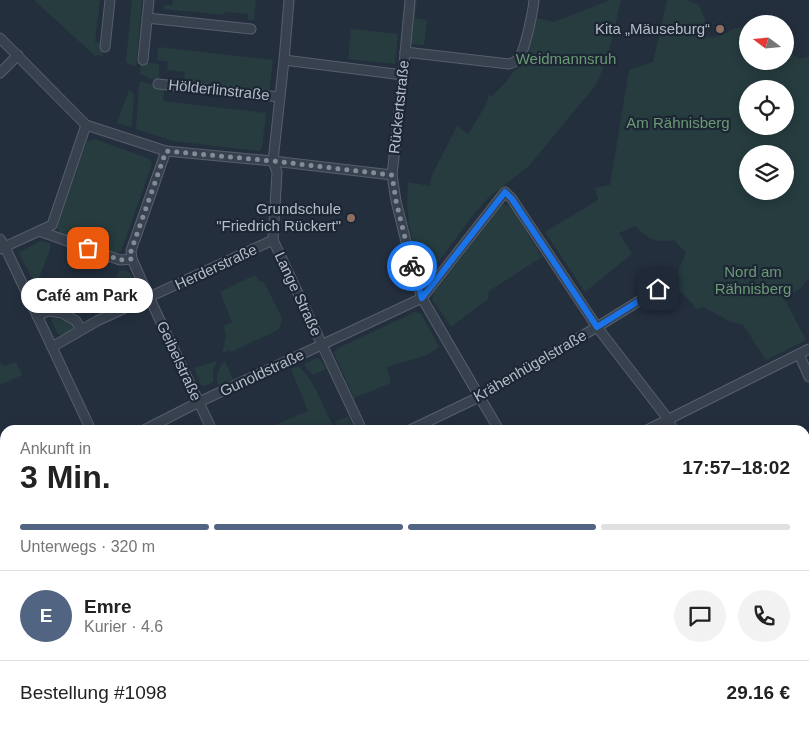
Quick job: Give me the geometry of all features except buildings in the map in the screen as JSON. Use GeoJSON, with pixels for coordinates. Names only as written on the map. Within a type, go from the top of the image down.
{"type":"FeatureCollection","features":[{"type":"Feature","properties":{"kind":"street"},"geometry":{"type":"LineString","coordinates":[[105,47],[110,0]]}},
{"type":"Feature","properties":{"kind":"street"},"geometry":{"type":"LineString","coordinates":[[143,60],[149,0]]}},
{"type":"Feature","properties":{"kind":"street","name":"Lange Straße"},"geometry":{"type":"LineString","coordinates":[[289,0],[273,161],[277,172],[274,240],[360,425]]}},
{"type":"Feature","properties":{"kind":"street","name":"Rückertstraße"},"geometry":{"type":"LineString","coordinates":[[410,0],[392,175],[396,201],[422,298],[495,425]]}},
{"type":"Feature","properties":{"kind":"street"},"geometry":{"type":"LineString","coordinates":[[405,52],[514,63],[520,57],[534,0]]}},
{"type":"Feature","properties":{"kind":"street"},"geometry":{"type":"LineString","coordinates":[[147,18],[251,29]]}},
{"type":"Feature","properties":{"kind":"street"},"geometry":{"type":"LineString","coordinates":[[0,38],[86,125],[166,151],[392,175]]}},
{"type":"Feature","properties":{"kind":"street"},"geometry":{"type":"LineString","coordinates":[[0,73],[18,56]]}},
{"type":"Feature","properties":{"kind":"street"},"geometry":{"type":"LineString","coordinates":[[284,60],[403,75]]}},
{"type":"Feature","properties":{"kind":"street","name":"Hölderlinstraße"},"geometry":{"type":"LineString","coordinates":[[158,84],[280,97]]}},
{"type":"Feature","properties":{"kind":"street"},"geometry":{"type":"LineString","coordinates":[[86,125],[52,225],[2,245],[89,425]]}},
{"type":"Feature","properties":{"kind":"street"},"geometry":{"type":"LineString","coordinates":[[39,231],[120,260],[132,259],[131,251],[166,151]]}},
{"type":"Feature","properties":{"kind":"street","name":"Gunoldstraße"},"geometry":{"type":"LineString","coordinates":[[154,425],[198,402],[422,298],[505,192],[512,199],[597,327]]}},
{"type":"Feature","properties":{"kind":"street","name":"Herderstraße"},"geometry":{"type":"LineString","coordinates":[[52,347],[97,321],[274,240]]}},
{"type":"Feature","properties":{"kind":"street","name":"Geibelstraße"},"geometry":{"type":"LineString","coordinates":[[132,259],[210,425]]}},
{"type":"Feature","properties":{"kind":"street","name":"Krähenhügelstraße"},"geometry":{"type":"LineString","coordinates":[[421,425],[479,398],[673,280]]}},
{"type":"Feature","properties":{"kind":"street"},"geometry":{"type":"LineString","coordinates":[[37,316],[48,311],[62,313],[76,321],[81,330]]}},
{"type":"Feature","properties":{"kind":"street"},"geometry":{"type":"LineString","coordinates":[[597,327],[671,425]]}},
{"type":"Feature","properties":{"kind":"street"},"geometry":{"type":"LineString","coordinates":[[657,425],[809,349]]}},
{"type":"Feature","properties":{"kind":"street"},"geometry":{"type":"LineString","coordinates":[[799,354],[809,377]]}},
{"type":"Feature","properties":{"kind":"green space"},"geometry":{"type":"Polygon","coordinates":[[[34,0],[100,0],[95,42],[103,44],[103,56],[94,55],[34,0]]]}},
{"type":"Feature","properties":{"kind":"green space"},"geometry":{"type":"Polygon","coordinates":[[[132,0],[142,0],[136,67],[126,62],[132,0]]]}},
{"type":"Feature","properties":{"kind":"green space"},"geometry":{"type":"Polygon","coordinates":[[[173,0],[256,0],[254,20],[248,20],[248,14],[225,12],[224,15],[163,9],[164,5],[172,5],[173,0]]]}},
{"type":"Feature","properties":{"kind":"green space"},"geometry":{"type":"Polygon","coordinates":[[[415,0],[417,0],[415,18],[427,20],[424,45],[410,43],[415,0]]]}},
{"type":"Feature","properties":{"kind":"green space","name":"Weidmannsruh"},"geometry":{"type":"Polygon","coordinates":[[[610,0],[621,0],[608,55],[595,86],[529,166],[489,197],[476,211],[428,276],[424,280],[422,279],[419,275],[409,224],[407,204],[408,182],[430,186],[432,175],[457,126],[468,134],[487,103],[489,95],[492,96],[513,72],[523,64],[536,18],[554,22],[610,0]]]}},
{"type":"Feature","properties":{"kind":"green space"},"geometry":{"type":"Polygon","coordinates":[[[667,0],[687,0],[699,5],[706,21],[706,36],[719,36],[739,28],[739,70],[794,70],[794,55],[799,59],[809,57],[809,278],[801,288],[784,298],[806,340],[766,360],[743,325],[731,322],[703,307],[696,310],[692,303],[675,287],[678,271],[686,253],[674,240],[656,241],[644,235],[635,226],[619,233],[632,254],[585,292],[545,232],[598,200],[595,188],[610,185],[629,70],[653,62],[667,0]]]}},
{"type":"Feature","properties":{"kind":"green space"},"geometry":{"type":"Polygon","coordinates":[[[351,29],[398,34],[395,64],[348,59],[351,29]]]}},
{"type":"Feature","properties":{"kind":"green space"},"geometry":{"type":"Polygon","coordinates":[[[158,47],[273,60],[269,94],[183,85],[185,72],[167,70],[168,62],[157,60],[158,47]]]}},
{"type":"Feature","properties":{"kind":"green space"},"geometry":{"type":"Polygon","coordinates":[[[141,62],[159,64],[159,81],[140,74],[141,62]]]}},
{"type":"Feature","properties":{"kind":"green space"},"geometry":{"type":"Polygon","coordinates":[[[142,81],[164,87],[163,101],[266,113],[262,148],[259,151],[173,141],[136,129],[139,84],[142,81]]]}},
{"type":"Feature","properties":{"kind":"green space"},"geometry":{"type":"Polygon","coordinates":[[[129,90],[134,94],[131,127],[117,123],[129,90]]]}},
{"type":"Feature","properties":{"kind":"green space"},"geometry":{"type":"Polygon","coordinates":[[[95,139],[150,159],[152,165],[121,251],[116,253],[60,233],[57,227],[87,141],[95,139]]]}},
{"type":"Feature","properties":{"kind":"green space"},"geometry":{"type":"Polygon","coordinates":[[[502,205],[511,207],[542,257],[489,291],[488,299],[451,327],[432,299],[434,293],[502,205]]]}},
{"type":"Feature","properties":{"kind":"green space"},"geometry":{"type":"Polygon","coordinates":[[[40,241],[49,243],[51,247],[37,282],[33,280],[19,253],[40,241]]]}},
{"type":"Feature","properties":{"kind":"green space"},"geometry":{"type":"Polygon","coordinates":[[[122,270],[128,272],[134,280],[137,293],[104,312],[119,272],[122,270]]]}},
{"type":"Feature","properties":{"kind":"green space"},"geometry":{"type":"Polygon","coordinates":[[[255,275],[259,281],[264,282],[282,318],[280,326],[278,330],[231,352],[230,350],[223,353],[226,337],[223,326],[232,322],[220,292],[255,275]]]}},
{"type":"Feature","properties":{"kind":"green space"},"geometry":{"type":"Polygon","coordinates":[[[415,312],[421,314],[439,347],[427,355],[387,367],[391,383],[354,398],[334,353],[338,348],[415,312]]]}},
{"type":"Feature","properties":{"kind":"green space"},"geometry":{"type":"Polygon","coordinates":[[[52,318],[71,324],[73,326],[71,330],[68,333],[58,334],[51,320],[52,318]]]}},
{"type":"Feature","properties":{"kind":"green space"},"geometry":{"type":"Polygon","coordinates":[[[317,358],[320,359],[326,369],[313,375],[304,364],[317,358]]]}},
{"type":"Feature","properties":{"kind":"green space"},"geometry":{"type":"Polygon","coordinates":[[[217,361],[213,370],[213,382],[205,386],[201,385],[194,368],[217,361]]]}},
{"type":"Feature","properties":{"kind":"green space"},"geometry":{"type":"Polygon","coordinates":[[[225,361],[233,379],[220,386],[217,383],[218,374],[225,361]]]}},
{"type":"Feature","properties":{"kind":"green space"},"geometry":{"type":"Polygon","coordinates":[[[16,362],[22,375],[0,385],[0,363],[5,366],[16,362]]]}},
{"type":"Feature","properties":{"kind":"green space"},"geometry":{"type":"Polygon","coordinates":[[[298,366],[305,373],[334,425],[274,425],[308,411],[291,369],[298,366]]]}},
{"type":"Feature","properties":{"kind":"green space"},"geometry":{"type":"Polygon","coordinates":[[[348,416],[352,425],[338,425],[335,422],[348,416]]]}},
{"type":"Feature","properties":{"kind":"way so far"},"geometry":{"type":"LineString","coordinates":[[88,248],[120,260],[132,259],[131,251],[166,151],[392,175],[396,201],[412,266]]}},
{"type":"Feature","properties":{"kind":"place","name":"Kita „Mäuseburg“"},"geometry":{"type":"Point","coordinates":[720,29]}},
{"type":"Feature","properties":{"kind":"place","name":"Grundschule \"Friedrich Rückert\""},"geometry":{"type":"Point","coordinates":[351,218]}},
{"type":"Feature","properties":{"kind":"place","name":"Café am Park"},"geometry":{"type":"Point","coordinates":[88,248]}},
{"type":"Feature","properties":{"kind":"route"},"geometry":{"type":"LineString","coordinates":[[412,266],[422,298],[505,192],[512,199],[597,327],[658,289]]}},
{"type":"Feature","properties":{"kind":"park label","name":"Am Rähnisberg"},"geometry":{"type":"Point","coordinates":[678,123]}},
{"type":"Feature","properties":{"kind":"park label","name":"Nord am Rähnisberg"},"geometry":{"type":"Point","coordinates":[753,280]}}]}
